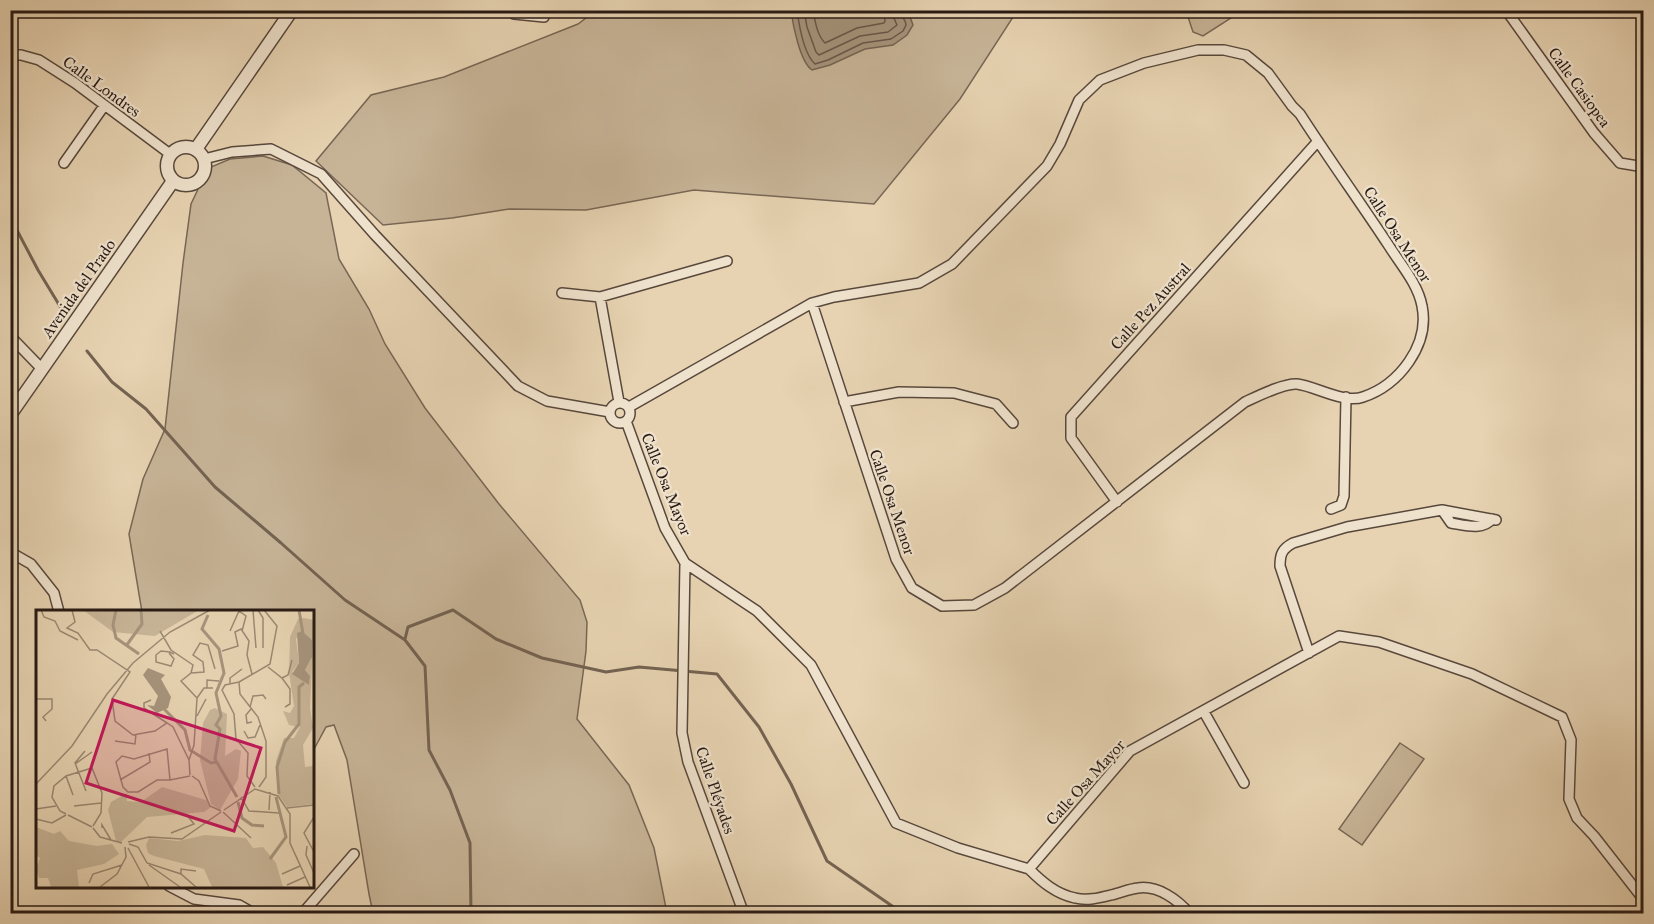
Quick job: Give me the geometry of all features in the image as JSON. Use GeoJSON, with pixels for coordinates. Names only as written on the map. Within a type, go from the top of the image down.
{"type":"FeatureCollection","features":[{"type":"Feature","properties":{"kind":"street"},"geometry":{"type":"LineString","coordinates":[[200,154],[292,10]]}},
{"type":"Feature","properties":{"kind":"street"},"geometry":{"type":"LineString","coordinates":[[510,10],[514,14],[544,17]]}},
{"type":"Feature","properties":{"kind":"street","name":"Calle Casiopea"},"geometry":{"type":"LineString","coordinates":[[1506,10],[1594,133],[1613,155],[1620,163],[1642,167]]}},
{"type":"Feature","properties":{"kind":"street","name":"Calle Osa Menor"},"geometry":{"type":"LineString","coordinates":[[629,407],[812,303],[834,297],[919,283],[952,264],[1047,166],[1060,144],[1079,100],[1100,80],[1144,63],[1198,50],[1224,50],[1246,55],[1268,73],[1300,114],[1360,201],[1417,288],[1423,307],[1422,330],[1416,349],[1396,378],[1379,391],[1359,399],[1334,396],[1295,384],[1272,390],[1245,402],[1005,588],[974,605],[942,606],[912,588],[896,559],[812,303]]}},
{"type":"Feature","properties":{"kind":"street","name":"Calle Londres"},"geometry":{"type":"LineString","coordinates":[[10,55],[21,55],[39,60],[75,83],[170,154]]}},
{"type":"Feature","properties":{"kind":"street"},"geometry":{"type":"LineString","coordinates":[[64,164],[104,106]]}},
{"type":"Feature","properties":{"kind":"street","name":"Calle Pez Austral"},"geometry":{"type":"LineString","coordinates":[[1117,502],[1071,438],[1071,417],[1318,141]]}},
{"type":"Feature","properties":{"kind":"street"},"geometry":{"type":"LineString","coordinates":[[200,154],[205,167],[203,175],[197,182],[181,185],[170,177],[166,168],[170,154],[178,148],[187,146],[200,154],[271,149],[321,174],[375,235],[518,386],[547,401],[610,412]]}},
{"type":"Feature","properties":{"kind":"street","name":"Avenida del Prado"},"geometry":{"type":"LineString","coordinates":[[10,415],[174,181]]}},
{"type":"Feature","properties":{"kind":"street"},"geometry":{"type":"LineString","coordinates":[[562,293],[600,297],[726,261]]}},
{"type":"Feature","properties":{"kind":"street"},"geometry":{"type":"LineString","coordinates":[[600,297],[619,402]]}},
{"type":"Feature","properties":{"kind":"street"},"geometry":{"type":"LineString","coordinates":[[10,336],[42,369]]}},
{"type":"Feature","properties":{"kind":"street"},"geometry":{"type":"LineString","coordinates":[[844,402],[899,392],[954,393],[996,404],[1013,423]]}},
{"type":"Feature","properties":{"kind":"street"},"geometry":{"type":"LineString","coordinates":[[1331,509],[1341,505],[1344,496],[1346,397]]}},
{"type":"Feature","properties":{"kind":"street"},"geometry":{"type":"LineString","coordinates":[[619,402],[629,407],[631,415],[626,421],[617,423],[610,412],[619,402]]}},
{"type":"Feature","properties":{"kind":"street","name":"Calle Osa Mayor"},"geometry":{"type":"LineString","coordinates":[[626,421],[665,528],[685,563],[757,611],[811,665],[896,823],[958,848],[1029,869],[1130,751],[1339,636],[1379,642],[1472,674],[1562,717],[1571,740],[1569,799],[1577,818],[1644,900]]}},
{"type":"Feature","properties":{"kind":"street"},"geometry":{"type":"LineString","coordinates":[[1309,653],[1280,566],[1280,555],[1285,548],[1293,543],[1347,527],[1442,510],[1494,520]]}},
{"type":"Feature","properties":{"kind":"street"},"geometry":{"type":"LineString","coordinates":[[10,552],[31,564],[54,593],[58,610]]}},
{"type":"Feature","properties":{"kind":"street","name":"Calle Pléyades"},"geometry":{"type":"LineString","coordinates":[[685,563],[682,733],[688,762],[744,914]]}},
{"type":"Feature","properties":{"kind":"street"},"geometry":{"type":"LineString","coordinates":[[1204,712],[1244,783]]}},
{"type":"Feature","properties":{"kind":"street"},"geometry":{"type":"LineString","coordinates":[[302,914],[354,854]]}},
{"type":"Feature","properties":{"kind":"street"},"geometry":{"type":"LineString","coordinates":[[1029,869],[1061,894],[1094,899],[1140,888],[1150,888],[1172,897],[1190,914]]}},
{"type":"Feature","properties":{"kind":"street"},"geometry":{"type":"LineString","coordinates":[[173,888],[194,899],[239,905],[255,914]]}},
{"type":"Feature","properties":{"kind":"shaded area"},"geometry":{"type":"Polygon","coordinates":[[[1186,10],[1242,11],[1203,36],[1193,32],[1186,10]]]}},
{"type":"Feature","properties":{"kind":"shaded area"},"geometry":{"type":"Polygon","coordinates":[[[595,11],[1017,11],[960,99],[874,204],[694,190],[586,210],[509,209],[383,225],[316,161],[371,95],[444,77],[578,24],[595,11]]]}},
{"type":"Feature","properties":{"kind":"shaded area"},"geometry":{"type":"Polygon","coordinates":[[[263,156],[292,165],[326,193],[339,259],[369,309],[385,344],[425,408],[499,504],[580,600],[587,622],[586,651],[577,719],[629,785],[654,848],[667,913],[373,913],[347,760],[334,725],[326,727],[314,749],[314,610],[142,610],[129,534],[143,479],[165,429],[191,204],[211,167],[230,159],[263,156]]]}},
{"type":"Feature","properties":{"kind":"shaded area"},"geometry":{"type":"Polygon","coordinates":[[[1400,743],[1424,759],[1362,845],[1339,829],[1400,743]]]}},
{"type":"Feature","properties":{"kind":"water"},"geometry":{"type":"Polygon","coordinates":[[[791,11],[901,11],[909,14],[913,25],[907,35],[893,45],[865,49],[830,65],[812,70],[801,52],[791,11]]]}},
{"type":"Feature","properties":{"kind":"waterway"},"geometry":{"type":"LineString","coordinates":[[10,217],[61,308]]}},
{"type":"Feature","properties":{"kind":"waterway"},"geometry":{"type":"LineString","coordinates":[[87,351],[112,382],[146,409],[215,487],[345,600],[405,640],[425,666],[429,750],[450,790],[470,843],[471,914]]}},
{"type":"Feature","properties":{"kind":"waterway"},"geometry":{"type":"LineString","coordinates":[[405,639],[408,627],[453,610],[496,639],[542,658],[606,672],[639,667],[717,674],[759,727],[791,784],[827,861],[895,908],[927,914]]}}]}
